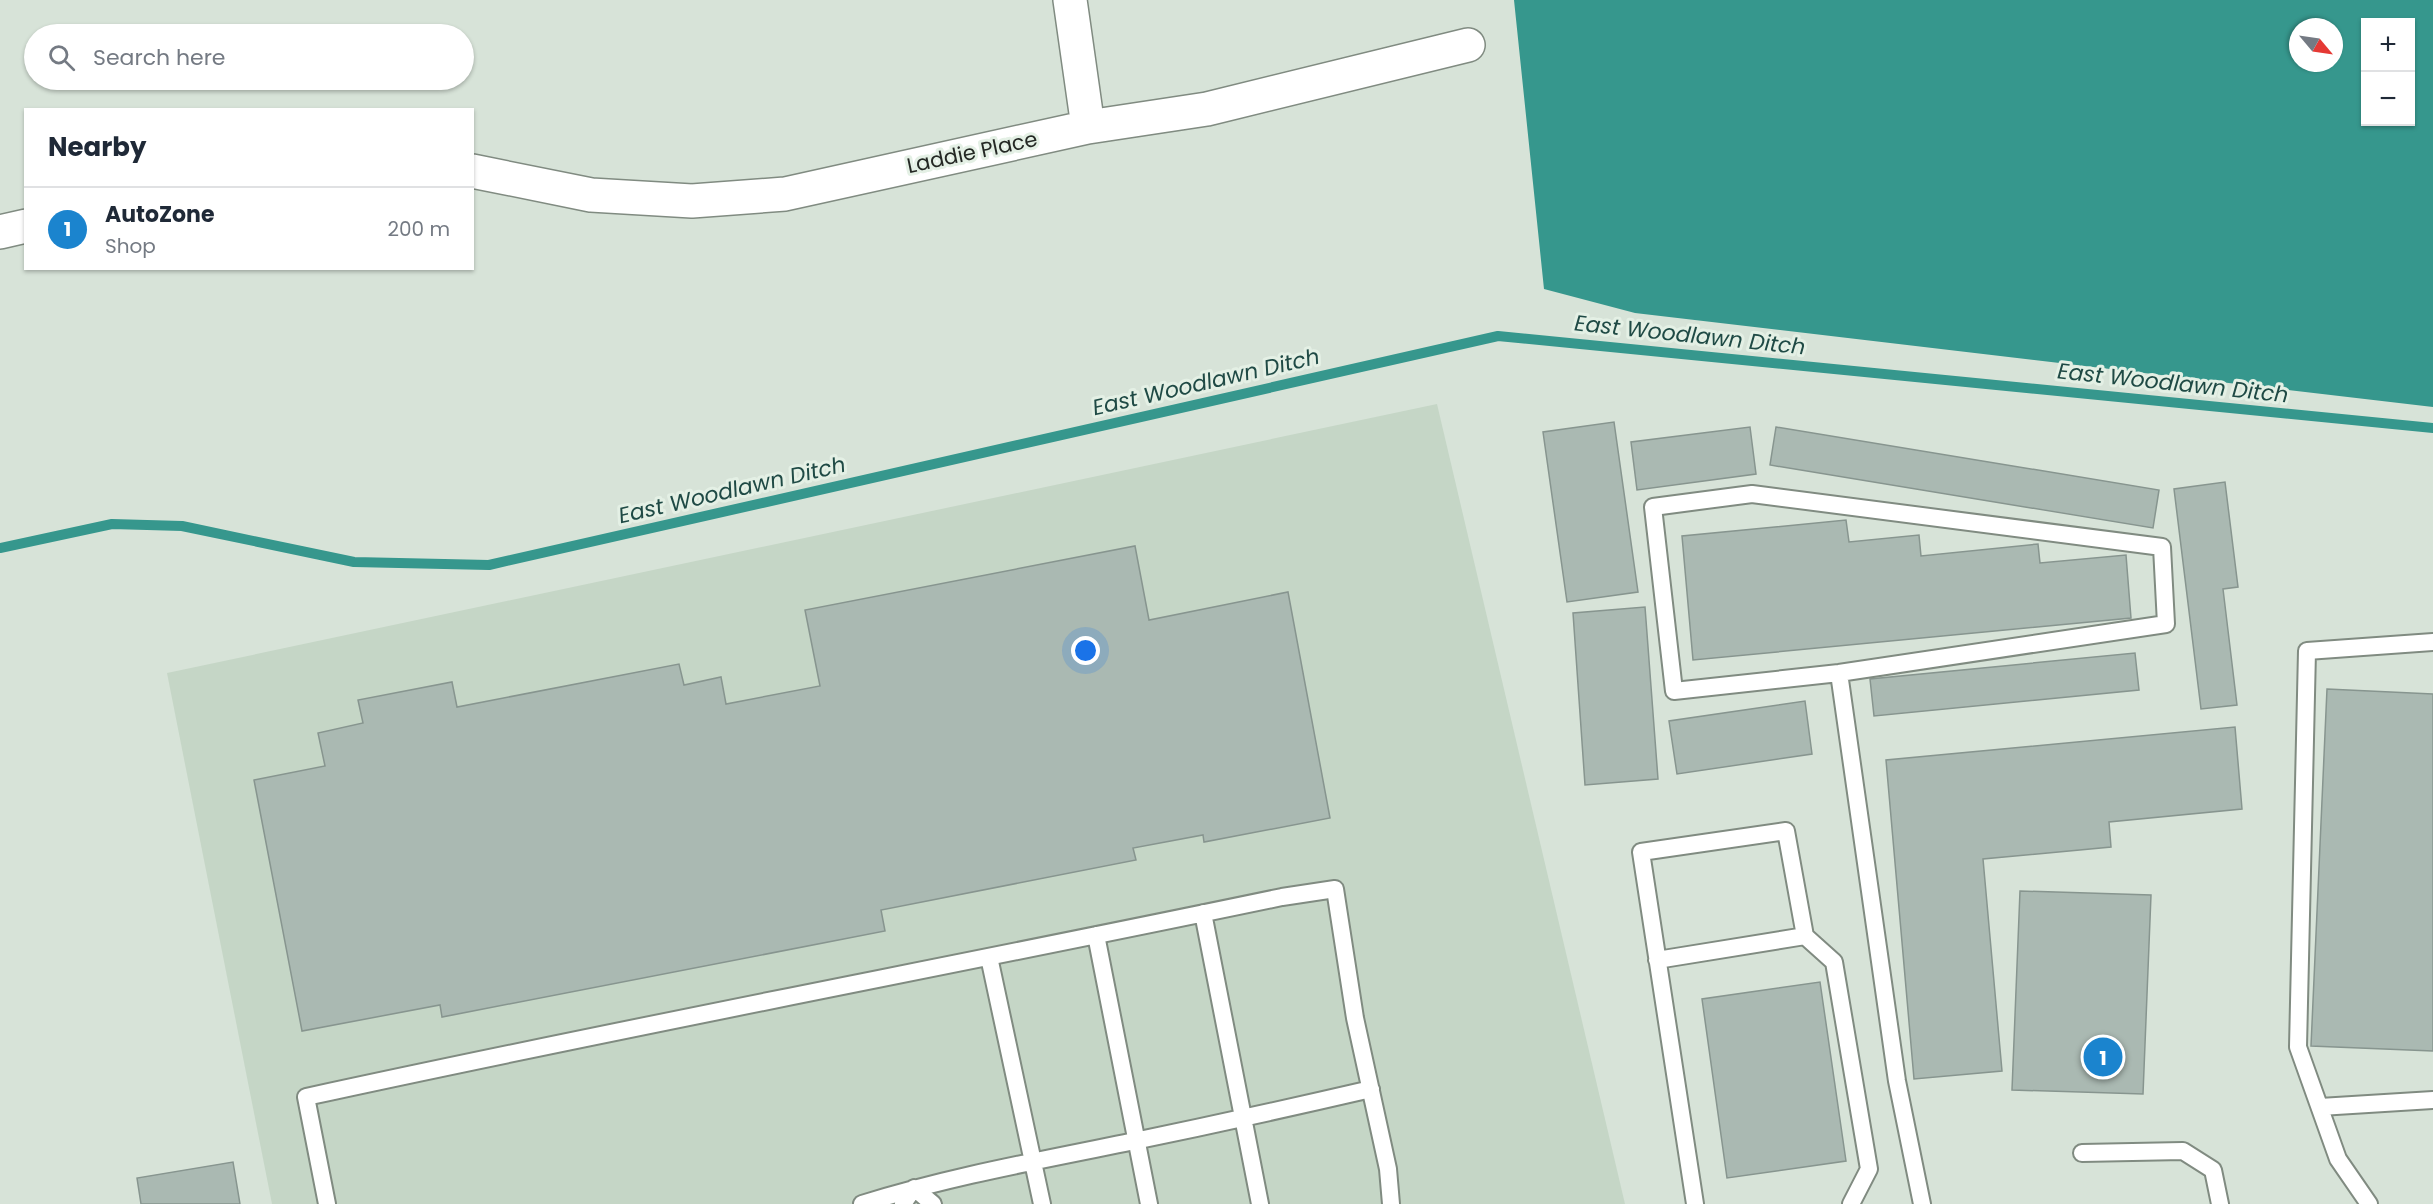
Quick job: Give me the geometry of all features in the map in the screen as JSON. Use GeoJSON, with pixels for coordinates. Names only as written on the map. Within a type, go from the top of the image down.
{"type":"FeatureCollection","features":[{"type":"Feature","properties":{"kind":"street"},"geometry":{"type":"LineString","coordinates":[[1070,0],[1088,127]]}},
{"type":"Feature","properties":{"kind":"street","name":"Laddie Place"},"geometry":{"type":"LineString","coordinates":[[474,171],[591,195],[692,201],[785,194],[1088,127],[1207,109],[1468,45]]}},
{"type":"Feature","properties":{"kind":"street"},"geometry":{"type":"LineString","coordinates":[[0,232],[24,226]]}},
{"type":"Feature","properties":{"kind":"lane"},"geometry":{"type":"LineString","coordinates":[[1752,494],[2162,547],[2166,624],[1839,673],[1674,690],[1653,507],[1752,494]]}},
{"type":"Feature","properties":{"kind":"lane"},"geometry":{"type":"LineString","coordinates":[[2369,1204],[2338,1159],[2298,1047],[2307,651],[2433,642]]}},
{"type":"Feature","properties":{"kind":"lane"},"geometry":{"type":"LineString","coordinates":[[1839,673],[1897,1081],[1922,1204]]}},
{"type":"Feature","properties":{"kind":"lane"},"geometry":{"type":"LineString","coordinates":[[1695,1204],[1641,852],[1786,831],[1805,936],[1834,962],[1869,1169],[1851,1204]]}},
{"type":"Feature","properties":{"kind":"lane"},"geometry":{"type":"LineString","coordinates":[[327,1204],[306,1097],[509,1052],[1282,897],[1335,889],[1355,1018],[1388,1169],[1391,1204]]}},
{"type":"Feature","properties":{"kind":"lane"},"geometry":{"type":"LineString","coordinates":[[1203,914],[1260,1204]]}},
{"type":"Feature","properties":{"kind":"lane"},"geometry":{"type":"LineString","coordinates":[[1095,935],[1149,1204]]}},
{"type":"Feature","properties":{"kind":"lane"},"geometry":{"type":"LineString","coordinates":[[1657,960],[1805,936]]}},
{"type":"Feature","properties":{"kind":"lane"},"geometry":{"type":"LineString","coordinates":[[989,957],[1042,1204]]}},
{"type":"Feature","properties":{"kind":"lane"},"geometry":{"type":"LineString","coordinates":[[862,1204],[914,1188],[1371,1089]]}},
{"type":"Feature","properties":{"kind":"lane"},"geometry":{"type":"LineString","coordinates":[[2320,1107],[2433,1100]]}},
{"type":"Feature","properties":{"kind":"lane"},"geometry":{"type":"LineString","coordinates":[[2082,1153],[2183,1151],[2213,1170],[2220,1204]]}},
{"type":"Feature","properties":{"kind":"lane"},"geometry":{"type":"LineString","coordinates":[[903,1204],[914,1188]]}},
{"type":"Feature","properties":{"kind":"lane"},"geometry":{"type":"LineString","coordinates":[[914,1188],[933,1204]]}},
{"type":"Feature","properties":{"kind":"shaded area"},"geometry":{"type":"Polygon","coordinates":[[[1437,404],[1625,1204],[272,1204],[167,673],[1437,404]]]}},
{"type":"Feature","properties":{"kind":"water"},"geometry":{"type":"Polygon","coordinates":[[[1514,0],[2433,0],[2433,407],[1635,313],[1544,289],[1514,0]]]}},
{"type":"Feature","properties":{"kind":"building"},"geometry":{"type":"Polygon","coordinates":[[[1614,422],[1638,592],[1567,602],[1543,432],[1614,422]]]}},
{"type":"Feature","properties":{"kind":"building"},"geometry":{"type":"Polygon","coordinates":[[[1750,427],[1756,474],[1637,490],[1631,442],[1750,427]]]}},
{"type":"Feature","properties":{"kind":"building"},"geometry":{"type":"Polygon","coordinates":[[[1776,427],[2159,490],[2153,528],[1770,465],[1776,427]]]}},
{"type":"Feature","properties":{"kind":"building"},"geometry":{"type":"Polygon","coordinates":[[[2225,482],[2238,587],[2223,589],[2237,705],[2201,709],[2174,489],[2225,482]]]}},
{"type":"Feature","properties":{"kind":"building"},"geometry":{"type":"Polygon","coordinates":[[[1846,520],[1849,542],[1919,535],[1921,556],[2038,544],[2040,563],[2126,555],[2131,618],[1693,660],[1682,536],[1846,520]]]}},
{"type":"Feature","properties":{"kind":"building"},"geometry":{"type":"Polygon","coordinates":[[[1135,546],[1149,620],[1288,592],[1330,818],[1204,842],[1203,835],[1133,848],[1136,860],[881,910],[885,931],[442,1017],[440,1005],[302,1031],[254,780],[325,766],[318,733],[363,723],[358,700],[452,682],[457,707],[679,664],[684,685],[721,677],[726,704],[820,686],[805,610],[1135,546]]]}},
{"type":"Feature","properties":{"kind":"building"},"geometry":{"type":"Polygon","coordinates":[[[1645,607],[1658,779],[1585,785],[1573,613],[1645,607]]]}},
{"type":"Feature","properties":{"kind":"building"},"geometry":{"type":"Polygon","coordinates":[[[2135,653],[2139,690],[1874,716],[1870,679],[2135,653]]]}},
{"type":"Feature","properties":{"kind":"building"},"geometry":{"type":"Polygon","coordinates":[[[2327,689],[2433,694],[2433,1051],[2311,1046],[2327,689]]]}},
{"type":"Feature","properties":{"kind":"building"},"geometry":{"type":"Polygon","coordinates":[[[1805,701],[1812,754],[1677,774],[1669,721],[1805,701]]]}},
{"type":"Feature","properties":{"kind":"building"},"geometry":{"type":"Polygon","coordinates":[[[2235,727],[2242,809],[2109,822],[2111,847],[1983,859],[2002,1071],[1914,1079],[1886,760],[2235,727]]]}},
{"type":"Feature","properties":{"kind":"building"},"geometry":{"type":"Polygon","coordinates":[[[2020,891],[2151,895],[2143,1094],[2012,1090],[2020,891]]]}},
{"type":"Feature","properties":{"kind":"building"},"geometry":{"type":"Polygon","coordinates":[[[1820,982],[1846,1161],[1727,1178],[1702,999],[1820,982]]]}},
{"type":"Feature","properties":{"kind":"building"},"geometry":{"type":"Polygon","coordinates":[[[233,1162],[240,1204],[141,1204],[137,1178],[233,1162]]]}},
{"type":"Feature","properties":{"kind":"waterway","name":"East Woodlawn Ditch"},"geometry":{"type":"LineString","coordinates":[[0,548],[112,524],[182,526],[354,562],[489,565],[1498,336],[2433,428]]}},
{"type":"Feature","properties":{"kind":"place","name":"AutoZone"},"geometry":{"type":"Point","coordinates":[2103,1057]}}]}
